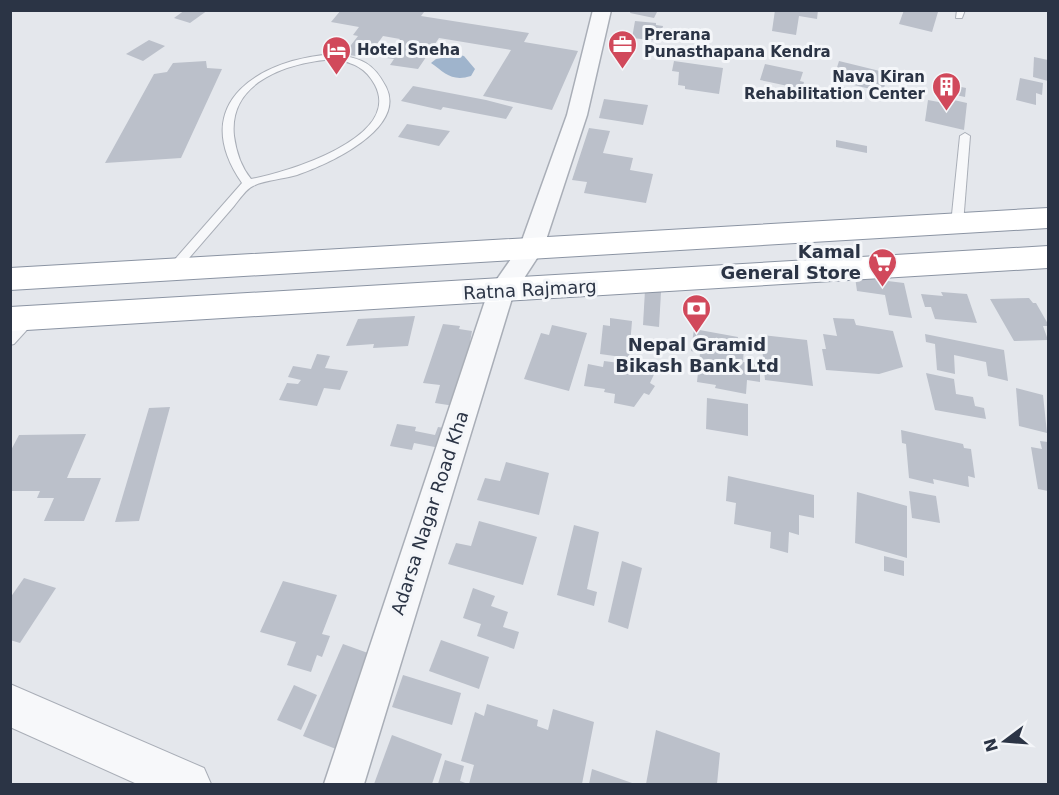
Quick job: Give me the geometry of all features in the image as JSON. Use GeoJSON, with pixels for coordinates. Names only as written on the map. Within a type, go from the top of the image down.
{"type":"FeatureCollection","features":[{"type":"Feature","properties":{"kind":"highway"},"geometry":{"type":"LineString","coordinates":[[10,279],[1048,218]]}},
{"type":"Feature","properties":{"kind":"highway","name":"Ratna Rajmarg"},"geometry":{"type":"LineString","coordinates":[[21,319],[1048,258]]}},
{"type":"Feature","properties":{"kind":"street","name":"Adarsa Nagar Road Kha"},"geometry":{"type":"LineString","coordinates":[[344,784],[501,292],[531,249],[577,115],[602,10]]}},
{"type":"Feature","properties":{"kind":"street"},"geometry":{"type":"LineString","coordinates":[[10,705],[188,784]]}},
{"type":"Feature","properties":{"kind":"lane"},"geometry":{"type":"LineString","coordinates":[[173,269],[248,183],[264,181],[316,164],[358,141],[381,117],[384,95],[376,74],[357,62],[317,56],[289,62],[259,78],[234,102],[227,124],[233,156],[242,177],[248,183]]}},
{"type":"Feature","properties":{"kind":"lane"},"geometry":{"type":"LineString","coordinates":[[957,224],[965,136]]}},
{"type":"Feature","properties":{"kind":"lane"},"geometry":{"type":"LineString","coordinates":[[10,340],[21,319]]}},
{"type":"Feature","properties":{"kind":"water"},"geometry":{"type":"Polygon","coordinates":[[[464,56],[475,69],[471,76],[454,77],[431,63],[436,59],[464,56]]]}},
{"type":"Feature","properties":{"kind":"building"},"geometry":{"type":"Polygon","coordinates":[[[185,10],[208,10],[190,23],[174,18],[185,10]]]}},
{"type":"Feature","properties":{"kind":"building"},"geometry":{"type":"Polygon","coordinates":[[[341,10],[424,12],[421,16],[529,33],[524,42],[578,51],[552,110],[483,96],[511,50],[439,38],[418,69],[390,65],[394,59],[386,58],[400,39],[383,36],[367,58],[344,54],[358,36],[353,35],[359,27],[331,22],[341,10]]]}},
{"type":"Feature","properties":{"kind":"building"},"geometry":{"type":"Polygon","coordinates":[[[631,10],[658,10],[654,18],[630,13],[631,10]]]}},
{"type":"Feature","properties":{"kind":"building"},"geometry":{"type":"Polygon","coordinates":[[[775,10],[818,10],[817,19],[799,16],[796,35],[772,31],[775,10]]]}},
{"type":"Feature","properties":{"kind":"building"},"geometry":{"type":"Polygon","coordinates":[[[904,10],[938,12],[932,32],[899,24],[904,10]]]}},
{"type":"Feature","properties":{"kind":"building"},"geometry":{"type":"Polygon","coordinates":[[[635,21],[663,26],[661,41],[632,38],[635,21]]]}},
{"type":"Feature","properties":{"kind":"building"},"geometry":{"type":"Polygon","coordinates":[[[149,40],[165,46],[143,61],[126,54],[149,40]]]}},
{"type":"Feature","properties":{"kind":"building"},"geometry":{"type":"Polygon","coordinates":[[[1034,57],[1048,60],[1048,81],[1033,77],[1034,57]]]}},
{"type":"Feature","properties":{"kind":"building"},"geometry":{"type":"Polygon","coordinates":[[[206,61],[207,68],[222,69],[181,158],[105,163],[154,74],[167,72],[173,63],[206,61]]]}},
{"type":"Feature","properties":{"kind":"building"},"geometry":{"type":"Polygon","coordinates":[[[674,61],[723,68],[719,94],[685,89],[685,86],[678,85],[679,72],[672,71],[674,61]]]}},
{"type":"Feature","properties":{"kind":"building"},"geometry":{"type":"Polygon","coordinates":[[[839,61],[888,73],[883,92],[833,80],[839,61]]]}},
{"type":"Feature","properties":{"kind":"building"},"geometry":{"type":"Polygon","coordinates":[[[765,64],[803,72],[800,81],[804,82],[802,89],[760,80],[765,64]]]}},
{"type":"Feature","properties":{"kind":"building"},"geometry":{"type":"Polygon","coordinates":[[[1020,78],[1043,83],[1042,95],[1036,93],[1036,105],[1016,100],[1020,78]]]}},
{"type":"Feature","properties":{"kind":"building"},"geometry":{"type":"Polygon","coordinates":[[[837,85],[850,89],[847,98],[833,94],[837,85]]]}},
{"type":"Feature","properties":{"kind":"building"},"geometry":{"type":"Polygon","coordinates":[[[952,85],[966,88],[965,97],[951,94],[952,85]]]}},
{"type":"Feature","properties":{"kind":"building"},"geometry":{"type":"Polygon","coordinates":[[[413,86],[513,107],[506,119],[443,107],[441,110],[401,101],[413,86]]]}},
{"type":"Feature","properties":{"kind":"building","name":"Nava Kiran Rehabilitation Center"},"geometry":{"type":"Polygon","coordinates":[[[945,98],[967,103],[964,130],[925,121],[928,100],[944,103],[945,98]]]}},
{"type":"Feature","properties":{"kind":"building"},"geometry":{"type":"Polygon","coordinates":[[[604,99],[648,105],[643,125],[599,118],[604,99]]]}},
{"type":"Feature","properties":{"kind":"building"},"geometry":{"type":"Polygon","coordinates":[[[407,124],[450,131],[439,146],[398,137],[407,124]]]}},
{"type":"Feature","properties":{"kind":"building"},"geometry":{"type":"Polygon","coordinates":[[[589,128],[610,131],[603,153],[633,158],[630,170],[653,174],[646,203],[584,193],[587,182],[572,180],[589,128]]]}},
{"type":"Feature","properties":{"kind":"building"},"geometry":{"type":"Polygon","coordinates":[[[836,140],[867,146],[867,153],[836,147],[836,140]]]}},
{"type":"Feature","properties":{"kind":"building"},"geometry":{"type":"Polygon","coordinates":[[[855,277],[904,283],[912,318],[889,315],[885,295],[857,291],[855,277]]]}},
{"type":"Feature","properties":{"kind":"building"},"geometry":{"type":"Polygon","coordinates":[[[645,290],[661,292],[659,327],[643,325],[645,290]]]}},
{"type":"Feature","properties":{"kind":"building"},"geometry":{"type":"Polygon","coordinates":[[[941,292],[967,294],[977,323],[935,319],[931,307],[925,307],[921,294],[943,296],[941,292]]]}},
{"type":"Feature","properties":{"kind":"building"},"geometry":{"type":"Polygon","coordinates":[[[1029,298],[1036,303],[1048,324],[1048,326],[1043,326],[1048,340],[1014,341],[990,299],[1029,298]]]}},
{"type":"Feature","properties":{"kind":"building"},"geometry":{"type":"Polygon","coordinates":[[[415,316],[408,346],[373,348],[374,344],[346,346],[358,319],[415,316]]]}},
{"type":"Feature","properties":{"kind":"building"},"geometry":{"type":"Polygon","coordinates":[[[610,318],[632,321],[629,358],[600,354],[603,325],[610,326],[610,318]]]}},
{"type":"Feature","properties":{"kind":"building"},"geometry":{"type":"Polygon","coordinates":[[[833,318],[854,319],[856,325],[893,331],[903,367],[879,374],[826,370],[822,349],[826,349],[823,334],[837,336],[833,318]]]}},
{"type":"Feature","properties":{"kind":"building"},"geometry":{"type":"Polygon","coordinates":[[[443,324],[460,326],[459,329],[472,331],[470,342],[479,343],[461,407],[435,403],[440,385],[423,383],[443,324]]]}},
{"type":"Feature","properties":{"kind":"building"},"geometry":{"type":"Polygon","coordinates":[[[552,325],[587,333],[569,391],[524,379],[541,333],[549,335],[552,325]]]}},
{"type":"Feature","properties":{"kind":"building"},"geometry":{"type":"Polygon","coordinates":[[[694,329],[738,337],[737,346],[744,347],[743,362],[760,365],[760,382],[747,380],[746,394],[697,382],[700,353],[691,351],[694,329]]]}},
{"type":"Feature","properties":{"kind":"building"},"geometry":{"type":"Polygon","coordinates":[[[925,334],[1004,350],[1008,381],[988,376],[986,362],[954,355],[955,374],[937,370],[935,344],[926,342],[925,334]]]}},
{"type":"Feature","properties":{"kind":"building"},"geometry":{"type":"Polygon","coordinates":[[[761,335],[807,340],[813,386],[765,380],[761,335]]]}},
{"type":"Feature","properties":{"kind":"building"},"geometry":{"type":"Polygon","coordinates":[[[317,354],[330,356],[325,368],[348,371],[340,390],[324,388],[317,406],[279,400],[287,383],[298,384],[301,380],[288,377],[293,366],[311,369],[317,354]]]}},
{"type":"Feature","properties":{"kind":"building"},"geometry":{"type":"Polygon","coordinates":[[[604,361],[657,368],[650,383],[655,386],[649,395],[644,393],[634,407],[614,403],[615,394],[604,392],[605,389],[584,386],[588,364],[603,367],[604,361]]]}},
{"type":"Feature","properties":{"kind":"building"},"geometry":{"type":"Polygon","coordinates":[[[926,373],[954,379],[956,394],[973,397],[975,406],[984,408],[986,419],[935,410],[926,373]]]}},
{"type":"Feature","properties":{"kind":"building"},"geometry":{"type":"Polygon","coordinates":[[[1016,388],[1043,395],[1047,433],[1019,426],[1016,388]]]}},
{"type":"Feature","properties":{"kind":"building"},"geometry":{"type":"Polygon","coordinates":[[[707,398],[748,404],[748,436],[706,429],[707,398]]]}},
{"type":"Feature","properties":{"kind":"building"},"geometry":{"type":"Polygon","coordinates":[[[170,407],[139,521],[115,522],[149,408],[170,407]]]}},
{"type":"Feature","properties":{"kind":"building"},"geometry":{"type":"Polygon","coordinates":[[[397,424],[416,427],[415,431],[435,435],[438,427],[451,429],[445,449],[414,443],[412,450],[390,446],[397,424]]]}},
{"type":"Feature","properties":{"kind":"building"},"geometry":{"type":"Polygon","coordinates":[[[901,430],[963,444],[964,448],[971,449],[975,478],[968,476],[969,487],[933,479],[934,484],[909,478],[906,444],[902,443],[901,430]]]}},
{"type":"Feature","properties":{"kind":"building"},"geometry":{"type":"Polygon","coordinates":[[[86,434],[67,478],[101,478],[84,521],[44,521],[54,498],[37,498],[40,491],[10,491],[10,452],[19,435],[86,434]]]}},
{"type":"Feature","properties":{"kind":"building"},"geometry":{"type":"Polygon","coordinates":[[[1040,441],[1048,442],[1048,491],[1038,489],[1031,447],[1042,449],[1040,441]]]}},
{"type":"Feature","properties":{"kind":"building"},"geometry":{"type":"Polygon","coordinates":[[[506,462],[549,473],[539,515],[477,500],[485,478],[500,481],[506,462]]]}},
{"type":"Feature","properties":{"kind":"building"},"geometry":{"type":"Polygon","coordinates":[[[728,476],[814,495],[814,518],[799,515],[799,535],[789,532],[788,553],[770,548],[771,532],[734,524],[736,503],[726,501],[728,476]]]}},
{"type":"Feature","properties":{"kind":"building"},"geometry":{"type":"Polygon","coordinates":[[[909,491],[936,496],[940,523],[912,518],[909,491]]]}},
{"type":"Feature","properties":{"kind":"building"},"geometry":{"type":"Polygon","coordinates":[[[857,492],[907,506],[907,558],[855,543],[857,492]]]}},
{"type":"Feature","properties":{"kind":"building"},"geometry":{"type":"Polygon","coordinates":[[[479,521],[537,537],[523,585],[448,564],[456,543],[471,546],[479,521]]]}},
{"type":"Feature","properties":{"kind":"building"},"geometry":{"type":"Polygon","coordinates":[[[574,525],[599,532],[587,589],[597,592],[594,606],[557,595],[574,525]]]}},
{"type":"Feature","properties":{"kind":"building"},"geometry":{"type":"Polygon","coordinates":[[[884,556],[904,561],[904,576],[884,571],[884,556]]]}},
{"type":"Feature","properties":{"kind":"building"},"geometry":{"type":"Polygon","coordinates":[[[622,561],[642,568],[628,629],[608,622],[622,561]]]}},
{"type":"Feature","properties":{"kind":"building"},"geometry":{"type":"Polygon","coordinates":[[[24,578],[56,588],[20,643],[10,640],[10,598],[24,578]]]}},
{"type":"Feature","properties":{"kind":"building"},"geometry":{"type":"Polygon","coordinates":[[[283,581],[337,595],[322,634],[330,636],[322,657],[317,655],[311,672],[287,665],[296,642],[260,632],[283,581]]]}},
{"type":"Feature","properties":{"kind":"building"},"geometry":{"type":"Polygon","coordinates":[[[473,588],[495,596],[491,606],[508,612],[503,627],[519,632],[514,649],[477,636],[481,624],[463,618],[473,588]]]}},
{"type":"Feature","properties":{"kind":"building"},"geometry":{"type":"Polygon","coordinates":[[[441,640],[489,657],[479,689],[429,671],[441,640]]]}},
{"type":"Feature","properties":{"kind":"building"},"geometry":{"type":"Polygon","coordinates":[[[343,644],[379,657],[341,751],[303,736],[343,644]]]}},
{"type":"Feature","properties":{"kind":"building"},"geometry":{"type":"Polygon","coordinates":[[[403,675],[461,693],[452,725],[392,707],[403,675]]]}},
{"type":"Feature","properties":{"kind":"building"},"geometry":{"type":"Polygon","coordinates":[[[294,685],[317,695],[301,730],[277,720],[294,685]]]}},
{"type":"Feature","properties":{"kind":"building"},"geometry":{"type":"Polygon","coordinates":[[[487,704],[538,720],[537,726],[548,730],[553,709],[594,722],[582,784],[469,784],[474,765],[461,761],[475,712],[484,716],[487,704]]]}},
{"type":"Feature","properties":{"kind":"building"},"geometry":{"type":"Polygon","coordinates":[[[656,730],[720,753],[717,784],[646,784],[656,730]]]}},
{"type":"Feature","properties":{"kind":"building"},"geometry":{"type":"Polygon","coordinates":[[[392,735],[442,754],[432,784],[374,784],[392,735]]]}},
{"type":"Feature","properties":{"kind":"building"},"geometry":{"type":"Polygon","coordinates":[[[445,760],[464,766],[460,781],[468,784],[438,784],[445,760]]]}},
{"type":"Feature","properties":{"kind":"building"},"geometry":{"type":"Polygon","coordinates":[[[592,769],[635,784],[589,784],[592,769]]]}},
{"type":"Feature","properties":{"kind":"place","name":"Prerana Punasthapana Kendra"},"geometry":{"type":"Point","coordinates":[623,70]}},
{"type":"Feature","properties":{"kind":"place","name":"Hotel Sneha"},"geometry":{"type":"Point","coordinates":[336,76]}},
{"type":"Feature","properties":{"kind":"place","name":"Nava Kiran Rehabilitation Center"},"geometry":{"type":"Point","coordinates":[946,112]}},
{"type":"Feature","properties":{"kind":"place","name":"Kamal General Store"},"geometry":{"type":"Point","coordinates":[882,288]}},
{"type":"Feature","properties":{"kind":"place","name":"Nepal Gramid Bikash Bank Ltd"},"geometry":{"type":"Point","coordinates":[697,334]}}]}
